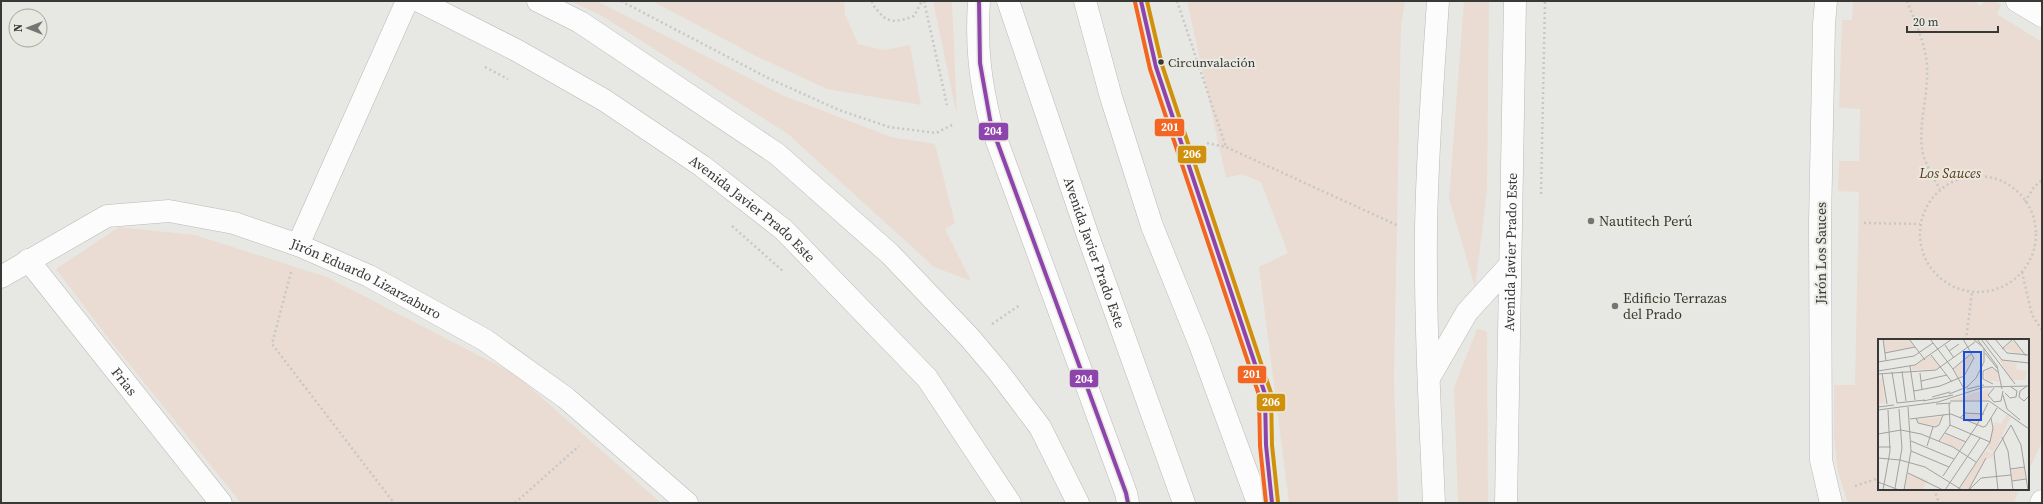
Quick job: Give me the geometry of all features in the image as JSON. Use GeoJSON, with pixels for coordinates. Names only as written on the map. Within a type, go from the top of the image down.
{"type":"FeatureCollection","features":[{"type":"Feature","properties":{"kind":"main road"},"geometry":{"type":"LineString","coordinates":[[298,245],[407,1]]}},
{"type":"Feature","properties":{"kind":"main road","name":"Avenida Javier Prado Este"},"geometry":{"type":"LineString","coordinates":[[419,1],[516,50],[604,100],[702,166],[784,230],[927,378],[1010,503]]}},
{"type":"Feature","properties":{"kind":"main road"},"geometry":{"type":"LineString","coordinates":[[538,1],[580,22],[777,154],[890,254],[970,338],[997,370],[1040,427],[1078,503]]}},
{"type":"Feature","properties":{"kind":"main road"},"geometry":{"type":"LineString","coordinates":[[980,1],[977,33],[981,84],[991,125],[1128,503]]}},
{"type":"Feature","properties":{"kind":"main road","name":"Avenida Javier Prado Este"},"geometry":{"type":"LineString","coordinates":[[1008,1],[1088,236],[1184,503]]}},
{"type":"Feature","properties":{"kind":"main road"},"geometry":{"type":"LineString","coordinates":[[1085,1],[1111,97],[1152,226],[1199,342],[1258,503]]}},
{"type":"Feature","properties":{"kind":"main road"},"geometry":{"type":"LineString","coordinates":[[1434,503],[1428,380],[1426,231],[1432,90],[1438,1]]}},
{"type":"Feature","properties":{"kind":"main road","name":"Avenida Javier Prado Este"},"geometry":{"type":"LineString","coordinates":[[1506,503],[1515,1]]}},
{"type":"Feature","properties":{"kind":"main road","name":"Jirón Los Sauces"},"geometry":{"type":"LineString","coordinates":[[1826,1],[1824,24],[1820,223],[1821,453],[1831,503]]}},
{"type":"Feature","properties":{"kind":"main road"},"geometry":{"type":"LineString","coordinates":[[2017,1],[2042,16]]}},
{"type":"Feature","properties":{"kind":"main road","name":"Jirón Eduardo Lizarzaburo"},"geometry":{"type":"LineString","coordinates":[[1,277],[106,216],[169,211],[234,223],[298,245],[369,276],[485,340],[566,398],[687,503]]}},
{"type":"Feature","properties":{"kind":"main road","name":"Frias"},"geometry":{"type":"LineString","coordinates":[[28,260],[221,503]]}},
{"type":"Feature","properties":{"kind":"main road"},"geometry":{"type":"LineString","coordinates":[[1428,380],[1467,312],[1510,265]]}},
{"type":"Feature","properties":{"kind":"lane"},"geometry":{"type":"LineString","coordinates":[[1141,1],[1156,67],[1265,394],[1266,445],[1272,503]]}},
{"type":"Feature","properties":{"kind":"path"},"geometry":{"type":"LineString","coordinates":[[622,1],[768,78],[839,110],[889,127],[936,133],[954,124]]}},
{"type":"Feature","properties":{"kind":"path"},"geometry":{"type":"LineString","coordinates":[[872,1],[882,17],[891,22],[914,16],[923,1]]}},
{"type":"Feature","properties":{"kind":"path"},"geometry":{"type":"LineString","coordinates":[[923,1],[947,105]]}},
{"type":"Feature","properties":{"kind":"path"},"geometry":{"type":"LineString","coordinates":[[1177,1],[1226,147]]}},
{"type":"Feature","properties":{"kind":"path"},"geometry":{"type":"LineString","coordinates":[[1907,1],[1921,35],[1927,64],[1927,91],[1922,131],[1923,153],[1931,175],[1940,189]]}},
{"type":"Feature","properties":{"kind":"path"},"geometry":{"type":"LineString","coordinates":[[482,66],[509,80]]}},
{"type":"Feature","properties":{"kind":"path"},"geometry":{"type":"LineString","coordinates":[[1181,143],[1213,144],[1226,147],[1402,228]]}},
{"type":"Feature","properties":{"kind":"path"},"geometry":{"type":"LineString","coordinates":[[1967,176],[1987,176],[2006,182],[2021,195],[2032,211],[2036,229],[2035,248],[2028,265],[2016,279],[2000,288],[1983,293],[1948,286],[1934,274],[1925,259],[1920,242],[1920,224],[1926,207],[1940,189],[1950,182],[1967,176]]}},
{"type":"Feature","properties":{"kind":"path"},"geometry":{"type":"LineString","coordinates":[[2025,202],[2034,187],[2042,180]]}},
{"type":"Feature","properties":{"kind":"path"},"geometry":{"type":"LineString","coordinates":[[1864,223],[1920,224]]}},
{"type":"Feature","properties":{"kind":"path"},"geometry":{"type":"LineString","coordinates":[[730,225],[787,275]]}},
{"type":"Feature","properties":{"kind":"path"},"geometry":{"type":"LineString","coordinates":[[298,245],[272,344],[394,503]]}},
{"type":"Feature","properties":{"kind":"path"},"geometry":{"type":"LineString","coordinates":[[2022,272],[2032,315],[2042,330]]}},
{"type":"Feature","properties":{"kind":"path"},"geometry":{"type":"LineString","coordinates":[[1966,339],[1972,292]]}},
{"type":"Feature","properties":{"kind":"path"},"geometry":{"type":"LineString","coordinates":[[970,338],[1020,305]]}},
{"type":"Feature","properties":{"kind":"path"},"geometry":{"type":"LineString","coordinates":[[515,503],[600,427]]}},
{"type":"Feature","properties":{"kind":"path"},"geometry":{"type":"LineString","coordinates":[[1854,486],[1878,478]]}},
{"type":"Feature","properties":{"kind":"path"},"geometry":{"type":"LineString","coordinates":[[1934,490],[1939,503]]}},
{"type":"Feature","properties":{"kind":"green space"},"geometry":{"type":"Polygon","coordinates":[[[571,1],[597,1],[782,95],[891,137],[935,144],[955,223],[945,229],[971,281],[934,267],[788,134],[602,16],[571,1]]]}},
{"type":"Feature","properties":{"kind":"green space"},"geometry":{"type":"Polygon","coordinates":[[[652,1],[844,1],[845,14],[858,44],[884,50],[910,45],[921,105],[827,89],[756,56],[652,1]]]}},
{"type":"Feature","properties":{"kind":"green space"},"geometry":{"type":"Polygon","coordinates":[[[933,1],[952,1],[957,116],[933,1]]]}},
{"type":"Feature","properties":{"kind":"green space"},"geometry":{"type":"Polygon","coordinates":[[[1187,1],[1405,1],[1401,25],[1394,378],[1398,503],[1289,503],[1259,267],[1288,253],[1261,182],[1242,174],[1226,178],[1187,1]]]}},
{"type":"Feature","properties":{"kind":"green space"},"geometry":{"type":"Polygon","coordinates":[[[1464,1],[1489,1],[1487,192],[1475,288],[1449,198],[1464,1]]]}},
{"type":"Feature","properties":{"kind":"green space","name":"Los Sauces"},"geometry":{"type":"Polygon","coordinates":[[[1853,1],[1973,1],[1981,6],[1984,1],[1995,1],[2001,5],[1997,14],[2042,42],[2042,442],[2029,470],[2029,339],[1878,339],[1878,490],[2020,490],[2014,503],[1848,503],[1838,472],[1834,438],[1834,385],[1855,385],[1859,192],[1838,191],[1839,161],[1859,161],[1860,109],[1839,108],[1842,20],[1852,20],[1853,1]]]}},
{"type":"Feature","properties":{"kind":"green space"},"geometry":{"type":"Polygon","coordinates":[[[119,227],[195,235],[327,277],[515,374],[661,503],[241,503],[105,334],[56,269],[119,227]]]}},
{"type":"Feature","properties":{"kind":"green space"},"geometry":{"type":"Polygon","coordinates":[[[1477,329],[1487,331],[1488,503],[1458,503],[1454,388],[1477,329]]]}},
{"type":"Feature","properties":{"kind":"transit line","name":"204"},"geometry":{"type":"LineString","coordinates":[[979,1],[980,63],[991,125],[1126,493],[1128,503]]}},
{"type":"Feature","properties":{"kind":"transit line","name":"204"},"geometry":{"type":"LineString","coordinates":[[1141,1],[1156,67],[1265,394],[1266,445],[1272,503]]}},
{"type":"Feature","properties":{"kind":"transit line","name":"206"},"geometry":{"type":"LineString","coordinates":[[1147,1],[1162,65],[1271,393],[1272,445],[1278,502]]}},
{"type":"Feature","properties":{"kind":"transit line","name":"201"},"geometry":{"type":"LineString","coordinates":[[1135,2],[1150,69],[1259,395],[1260,446],[1266,503]]}},
{"type":"Feature","properties":{"kind":"place","name":"Circunvalación"},"geometry":{"type":"Point","coordinates":[1161,62]}},
{"type":"Feature","properties":{"kind":"place","name":"Nautitech Perú"},"geometry":{"type":"Point","coordinates":[1591,221]}},
{"type":"Feature","properties":{"kind":"place","name":"Edificio Terrazas del Prado"},"geometry":{"type":"Point","coordinates":[1615,306]}}]}
